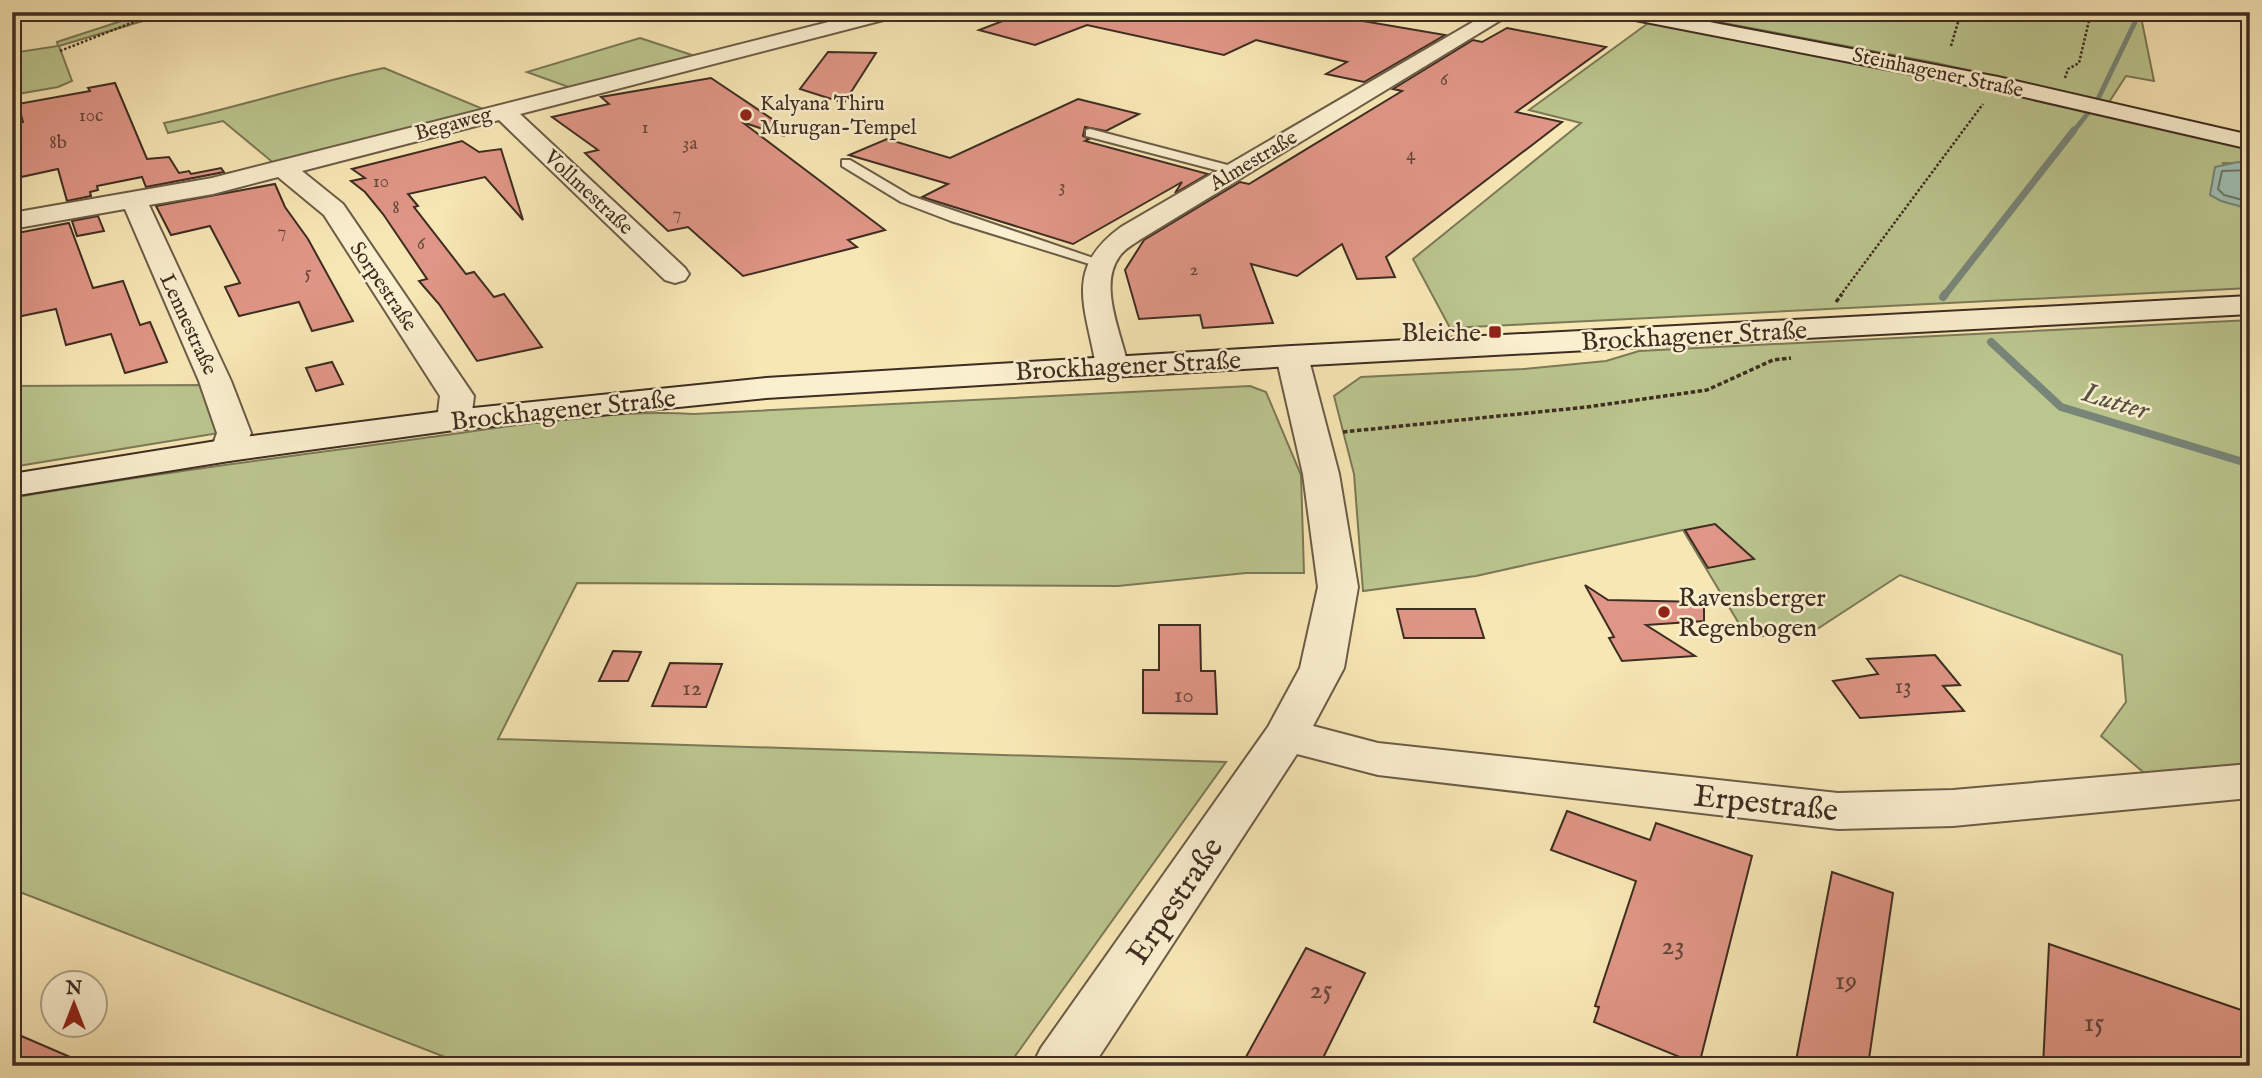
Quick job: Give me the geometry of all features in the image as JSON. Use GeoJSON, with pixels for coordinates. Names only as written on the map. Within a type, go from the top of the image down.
{"type":"FeatureCollection","features":[{"type":"Feature","properties":{"kind":"street","name":"Begaweg"},"geometry":{"type":"LineString","coordinates":[[12,220],[213,186],[892,12]]}},
{"type":"Feature","properties":{"kind":"street","name":"Almestraße"},"geometry":{"type":"LineString","coordinates":[[1101,263],[1107,252],[1131,233],[1504,12]]}},
{"type":"Feature","properties":{"kind":"street","name":"Steinhagener Straße"},"geometry":{"type":"LineString","coordinates":[[1625,12],[1998,84],[2250,142]]}},
{"type":"Feature","properties":{"kind":"street","name":"Vollmestraße"},"geometry":{"type":"LineString","coordinates":[[502,110],[675,274]]}},
{"type":"Feature","properties":{"kind":"street","name":"Sorpestraße"},"geometry":{"type":"LineString","coordinates":[[283,168],[334,210],[457,396],[454,420]]}},
{"type":"Feature","properties":{"kind":"street","name":"Lennestraße"},"geometry":{"type":"LineString","coordinates":[[134,200],[215,381],[234,433],[229,450]]}},
{"type":"Feature","properties":{"kind":"street"},"geometry":{"type":"LineString","coordinates":[[1101,263],[1096,271],[1098,297],[1112,366]]}},
{"type":"Feature","properties":{"kind":"street","name":"Brockhagener Straße"},"geometry":{"type":"LineString","coordinates":[[12,485],[229,450],[454,420],[766,388],[1112,366],[2250,305]]}},
{"type":"Feature","properties":{"kind":"street","name":"Erpestraße"},"geometry":{"type":"LineString","coordinates":[[1061,1066],[1286,735],[1322,668],[1338,587],[1321,474],[1292,356]]}},
{"type":"Feature","properties":{"kind":"street","name":"Erpestraße"},"geometry":{"type":"LineString","coordinates":[[1286,735],[1378,759],[1838,811],[1953,808],[2250,781]]}},
{"type":"Feature","properties":{"kind":"lane"},"geometry":{"type":"LineString","coordinates":[[1090,133],[1235,172]]}},
{"type":"Feature","properties":{"kind":"lane"},"geometry":{"type":"LineString","coordinates":[[846,163],[906,199],[956,218],[1101,263]]}},
{"type":"Feature","properties":{"kind":"path"},"geometry":{"type":"LineString","coordinates":[[60,51],[159,12]]}},
{"type":"Feature","properties":{"kind":"path"},"geometry":{"type":"LineString","coordinates":[[1951,46],[1961,12]]}},
{"type":"Feature","properties":{"kind":"path"},"geometry":{"type":"LineString","coordinates":[[2064,80],[2068,69],[2079,63],[2091,12]]}},
{"type":"Feature","properties":{"kind":"path"},"geometry":{"type":"LineString","coordinates":[[1311,435],[1587,407],[1707,390],[1773,360],[1818,355],[1830,328],[1823,320],[1998,84]]}},
{"type":"Feature","properties":{"kind":"green space"},"geometry":{"type":"Polygon","coordinates":[[[149,12],[173,12],[59,46],[72,81],[58,87],[12,95],[12,53],[58,46],[57,42],[149,12]]]}},
{"type":"Feature","properties":{"kind":"green space"},"geometry":{"type":"Polygon","coordinates":[[[1665,12],[2140,12],[2154,81],[2126,76],[2109,102],[1936,63],[1665,12]]]}},
{"type":"Feature","properties":{"kind":"green space"},"geometry":{"type":"Polygon","coordinates":[[[1651,21],[1919,74],[2250,148],[2250,164],[2223,163],[2241,208],[2250,209],[2250,288],[1450,328],[1413,259],[1581,123],[1529,110],[1651,21]]]}},
{"type":"Feature","properties":{"kind":"green space"},"geometry":{"type":"Polygon","coordinates":[[[640,38],[698,57],[574,89],[527,72],[640,38]]]}},
{"type":"Feature","properties":{"kind":"green space"},"geometry":{"type":"Polygon","coordinates":[[[384,68],[488,111],[276,165],[223,121],[168,133],[164,123],[329,81],[384,68]]]}},
{"type":"Feature","properties":{"kind":"green space"},"geometry":{"type":"Polygon","coordinates":[[[2250,320],[2250,763],[2235,768],[2150,778],[2101,736],[2126,702],[2122,655],[1900,575],[1811,633],[1747,637],[1683,530],[1476,576],[1363,591],[1354,474],[1334,396],[1361,377],[1523,369],[1606,361],[1639,351],[2250,320]]]}},
{"type":"Feature","properties":{"kind":"green space"},"geometry":{"type":"Polygon","coordinates":[[[204,385],[219,433],[12,467],[12,386],[204,385]]]}},
{"type":"Feature","properties":{"kind":"green space"},"geometry":{"type":"Polygon","coordinates":[[[1250,386],[1266,392],[1301,475],[1304,573],[1246,573],[1118,586],[577,583],[498,739],[1226,762],[1008,1066],[468,1066],[12,889],[12,498],[218,466],[594,416],[694,414],[1250,386]]]}},
{"type":"Feature","properties":{"kind":"water"},"geometry":{"type":"Polygon","coordinates":[[[2238,162],[2250,164],[2250,209],[2210,195],[2215,167],[2238,162]]]}},
{"type":"Feature","properties":{"kind":"building"},"geometry":{"type":"Polygon","coordinates":[[[1026,12],[1310,12],[1445,35],[1364,82],[1326,74],[1347,62],[1256,40],[1224,55],[1087,25],[1035,45],[979,30],[1026,12]]]}},
{"type":"Feature","properties":{"kind":"building"},"geometry":{"type":"Polygon","coordinates":[[[1507,28],[1606,47],[1516,112],[1562,122],[1386,257],[1395,277],[1357,279],[1342,244],[1297,276],[1251,264],[1273,323],[1203,328],[1200,315],[1139,319],[1125,270],[1144,240],[1240,182],[1249,184],[1402,91],[1393,89],[1473,40],[1482,42],[1507,28]]]}},
{"type":"Feature","properties":{"kind":"building"},"geometry":{"type":"Polygon","coordinates":[[[828,52],[876,53],[844,103],[800,89],[828,52]]]}},
{"type":"Feature","properties":{"kind":"building"},"geometry":{"type":"Polygon","coordinates":[[[711,78],[787,129],[784,136],[742,122],[885,230],[848,240],[857,247],[743,276],[688,227],[668,231],[585,153],[598,150],[552,117],[609,104],[601,97],[711,78]]]}},
{"type":"Feature","properties":{"kind":"building"},"geometry":{"type":"Polygon","coordinates":[[[115,83],[147,159],[169,157],[179,173],[189,171],[191,174],[221,168],[224,172],[146,187],[142,177],[97,186],[98,190],[90,192],[91,196],[67,201],[58,169],[21,177],[12,160],[12,124],[23,122],[18,104],[90,91],[88,88],[115,83]]]}},
{"type":"Feature","properties":{"kind":"building"},"geometry":{"type":"Polygon","coordinates":[[[1078,99],[1139,114],[1106,131],[1085,127],[1083,136],[1089,139],[1085,141],[1208,174],[1175,193],[1182,182],[1073,244],[922,197],[948,184],[849,155],[887,139],[950,158],[1078,99]]]}},
{"type":"Feature","properties":{"kind":"building"},"geometry":{"type":"Polygon","coordinates":[[[462,141],[479,152],[501,149],[523,220],[485,177],[408,194],[418,206],[414,207],[466,274],[474,272],[494,297],[504,294],[542,347],[477,361],[439,304],[419,281],[427,279],[383,214],[365,192],[351,181],[365,178],[352,169],[462,141]]]}},
{"type":"Feature","properties":{"kind":"building"},"geometry":{"type":"Polygon","coordinates":[[[275,184],[285,207],[308,239],[353,321],[312,331],[299,302],[239,316],[225,287],[240,283],[210,226],[171,235],[156,206],[275,184]]]}},
{"type":"Feature","properties":{"kind":"building"},"geometry":{"type":"Polygon","coordinates":[[[98,216],[104,231],[77,236],[72,221],[98,216]]]}},
{"type":"Feature","properties":{"kind":"building"},"geometry":{"type":"Polygon","coordinates":[[[69,223],[93,288],[123,281],[140,325],[150,322],[167,362],[125,373],[111,334],[66,345],[56,309],[12,318],[12,234],[69,223]]]}},
{"type":"Feature","properties":{"kind":"building"},"geometry":{"type":"Polygon","coordinates":[[[332,362],[343,384],[316,391],[306,368],[332,362]]]}},
{"type":"Feature","properties":{"kind":"building"},"geometry":{"type":"Polygon","coordinates":[[[1715,524],[1754,559],[1708,568],[1685,530],[1715,524]]]}},
{"type":"Feature","properties":{"kind":"building"},"geometry":{"type":"Polygon","coordinates":[[[1585,585],[1608,600],[1704,602],[1704,621],[1646,625],[1695,656],[1622,661],[1609,638],[1614,637],[1585,585]]]}},
{"type":"Feature","properties":{"kind":"building"},"geometry":{"type":"Polygon","coordinates":[[[1397,609],[1475,609],[1484,638],[1404,638],[1397,609]]]}},
{"type":"Feature","properties":{"kind":"building"},"geometry":{"type":"Polygon","coordinates":[[[1159,625],[1200,625],[1201,671],[1215,671],[1217,714],[1143,713],[1143,670],[1159,670],[1159,625]]]}},
{"type":"Feature","properties":{"kind":"building"},"geometry":{"type":"Polygon","coordinates":[[[613,651],[641,652],[628,681],[599,681],[613,651]]]}},
{"type":"Feature","properties":{"kind":"building"},"geometry":{"type":"Polygon","coordinates":[[[1935,655],[1960,685],[1943,686],[1964,711],[1860,718],[1833,681],[1878,674],[1867,659],[1935,655]]]}},
{"type":"Feature","properties":{"kind":"building"},"geometry":{"type":"Polygon","coordinates":[[[670,663],[722,664],[706,707],[652,706],[670,663]]]}},
{"type":"Feature","properties":{"kind":"building"},"geometry":{"type":"Polygon","coordinates":[[[1567,811],[1650,840],[1656,823],[1752,856],[1699,1065],[1594,1022],[1599,1007],[1595,1006],[1636,881],[1551,850],[1567,811]]]}},
{"type":"Feature","properties":{"kind":"building"},"geometry":{"type":"Polygon","coordinates":[[[1832,872],[1893,893],[1868,1066],[1795,1066],[1832,872]]]}},
{"type":"Feature","properties":{"kind":"building"},"geometry":{"type":"Polygon","coordinates":[[[2049,944],[2250,1013],[2250,1066],[2043,1066],[2049,944]]]}},
{"type":"Feature","properties":{"kind":"building"},"geometry":{"type":"Polygon","coordinates":[[[1306,948],[1365,973],[1319,1066],[1241,1066],[1306,948]]]}},
{"type":"Feature","properties":{"kind":"building"},"geometry":{"type":"Polygon","coordinates":[[[12,1032],[91,1066],[12,1066],[12,1032]]]}},
{"type":"Feature","properties":{"kind":"waterway","name":"Lutter"},"geometry":{"type":"LineString","coordinates":[[2098,99],[2137,18],[2134,12]]}},
{"type":"Feature","properties":{"kind":"waterway","name":"Lutter"},"geometry":{"type":"LineString","coordinates":[[2073,132],[2088,113]]}},
{"type":"Feature","properties":{"kind":"waterway","name":"Lutter"},"geometry":{"type":"LineString","coordinates":[[1944,296],[2074,130]]}},
{"type":"Feature","properties":{"kind":"waterway","name":"Lutter"},"geometry":{"type":"LineString","coordinates":[[1991,342],[2061,407],[2250,464]]}},
{"type":"Feature","properties":{"kind":"place","name":"Kalyana Thiru Murugan-Tempel"},"geometry":{"type":"Point","coordinates":[746,115]}},
{"type":"Feature","properties":{"kind":"place","name":"Bleiche"},"geometry":{"type":"Point","coordinates":[1495,332]}},
{"type":"Feature","properties":{"kind":"place","name":"Ravensberger Regenbogen"},"geometry":{"type":"Point","coordinates":[1664,612]}}]}
